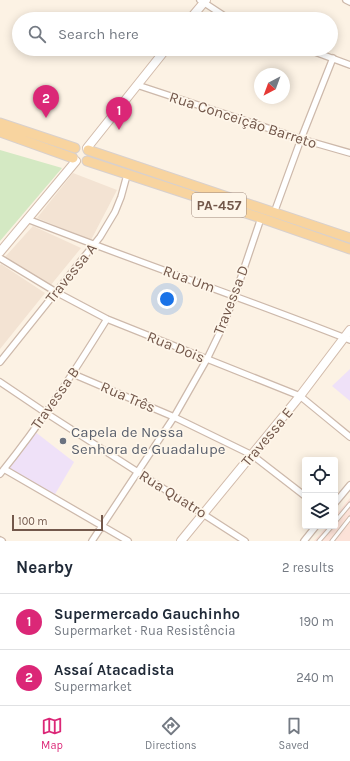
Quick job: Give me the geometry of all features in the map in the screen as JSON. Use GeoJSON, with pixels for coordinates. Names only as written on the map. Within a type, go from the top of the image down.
{"type":"FeatureCollection","features":[{"type":"Feature","properties":{"kind":"main road","name":"PA-457"},"geometry":{"type":"LineString","coordinates":[[0,123],[75,156],[81,163],[87,161],[261,218],[350,250]]}},
{"type":"Feature","properties":{"kind":"main road","name":"PA-457"},"geometry":{"type":"LineString","coordinates":[[0,132],[75,156]]}},
{"type":"Feature","properties":{"kind":"main road","name":"PA-457"},"geometry":{"type":"LineString","coordinates":[[75,156],[81,146],[274,213],[349,235]]}},
{"type":"Feature","properties":{"kind":"main road"},"geometry":{"type":"LineString","coordinates":[[87,149],[90,156],[87,161]]}},
{"type":"Feature","properties":{"kind":"street"},"geometry":{"type":"LineString","coordinates":[[346,0],[350,2]]}},
{"type":"Feature","properties":{"kind":"street"},"geometry":{"type":"LineString","coordinates":[[195,12],[203,1],[219,12]]}},
{"type":"Feature","properties":{"kind":"street"},"geometry":{"type":"LineString","coordinates":[[87,149],[160,56]]}},
{"type":"Feature","properties":{"kind":"street"},"geometry":{"type":"LineString","coordinates":[[327,56],[350,65]]}},
{"type":"Feature","properties":{"kind":"street"},"geometry":{"type":"LineString","coordinates":[[274,213],[333,58]]}},
{"type":"Feature","properties":{"kind":"street","name":"Rua Conceição Barreto"},"geometry":{"type":"LineString","coordinates":[[137,85],[301,139],[350,153]]}},
{"type":"Feature","properties":{"kind":"street"},"geometry":{"type":"LineString","coordinates":[[0,252],[75,156]]}},
{"type":"Feature","properties":{"kind":"street","name":"Travessa A"},"geometry":{"type":"LineString","coordinates":[[0,362],[104,231],[115,212],[127,175]]}},
{"type":"Feature","properties":{"kind":"street","name":"Travessa D"},"geometry":{"type":"LineString","coordinates":[[92,541],[174,417],[207,359],[222,328],[261,218]]}},
{"type":"Feature","properties":{"kind":"street","name":"Rua Um"},"geometry":{"type":"LineString","coordinates":[[27,219],[94,245],[234,295],[347,339]]}},
{"type":"Feature","properties":{"kind":"street","name":"Rua Dois"},"geometry":{"type":"LineString","coordinates":[[0,258],[56,292],[107,319],[300,396],[350,437]]}},
{"type":"Feature","properties":{"kind":"street","name":"Travessa B"},"geometry":{"type":"LineString","coordinates":[[0,474],[73,374],[107,319]]}},
{"type":"Feature","properties":{"kind":"street","name":"Travessa E"},"geometry":{"type":"LineString","coordinates":[[181,541],[347,339],[350,330]]}},
{"type":"Feature","properties":{"kind":"street","name":"Rua Três"},"geometry":{"type":"LineString","coordinates":[[73,374],[174,417],[252,455],[302,494]]}},
{"type":"Feature","properties":{"kind":"street","name":"Rua Quatro"},"geometry":{"type":"LineString","coordinates":[[0,382],[245,541]]}},
{"type":"Feature","properties":{"kind":"street"},"geometry":{"type":"LineString","coordinates":[[4,469],[128,541]]}},
{"type":"Feature","properties":{"kind":"street"},"geometry":{"type":"LineString","coordinates":[[338,499],[350,485]]}},
{"type":"Feature","properties":{"kind":"street"},"geometry":{"type":"LineString","coordinates":[[304,541],[314,529]]}},
{"type":"Feature","properties":{"kind":"lane"},"geometry":{"type":"LineString","coordinates":[[338,518],[350,504]]}},
{"type":"Feature","properties":{"kind":"lane"},"geometry":{"type":"LineString","coordinates":[[332,541],[350,518]]}},
{"type":"Feature","properties":{"kind":"lane"},"geometry":{"type":"LineString","coordinates":[[319,541],[329,529]]}},
{"type":"Feature","properties":{"kind":"shaded area"},"geometry":{"type":"Polygon","coordinates":[[[73,173],[117,190],[91,240],[37,218],[73,173]]]}},
{"type":"Feature","properties":{"kind":"shaded area"},"geometry":{"type":"Polygon","coordinates":[[[33,226],[81,248],[50,286],[5,257],[33,226]]]}},
{"type":"Feature","properties":{"kind":"shaded area"},"geometry":{"type":"Polygon","coordinates":[[[1,264],[45,293],[0,349],[0,265],[1,264]]]}},
{"type":"Feature","properties":{"kind":"shaded area"},"geometry":{"type":"Polygon","coordinates":[[[350,369],[350,401],[332,386],[350,369]]]}},
{"type":"Feature","properties":{"kind":"shaded area"},"geometry":{"type":"Polygon","coordinates":[[[34,431],[74,462],[54,496],[7,467],[34,431]]]}},
{"type":"Feature","properties":{"kind":"shaded area"},"geometry":{"type":"Polygon","coordinates":[[[350,498],[350,541],[314,541],[324,529],[338,529],[338,512],[350,498]]]}},
{"type":"Feature","properties":{"kind":"green space"},"geometry":{"type":"Polygon","coordinates":[[[0,150],[62,168],[0,241],[0,150]]]}},
{"type":"Feature","properties":{"kind":"place","name":"Assaí Atacadista"},"geometry":{"type":"Point","coordinates":[46,118]}},
{"type":"Feature","properties":{"kind":"place","name":"Supermercado Gauchinho"},"geometry":{"type":"Point","coordinates":[119,130]}},
{"type":"Feature","properties":{"kind":"place","name":"Capela de Nossa Senhora de Guadalupe"},"geometry":{"type":"Point","coordinates":[63,441]}}]}
